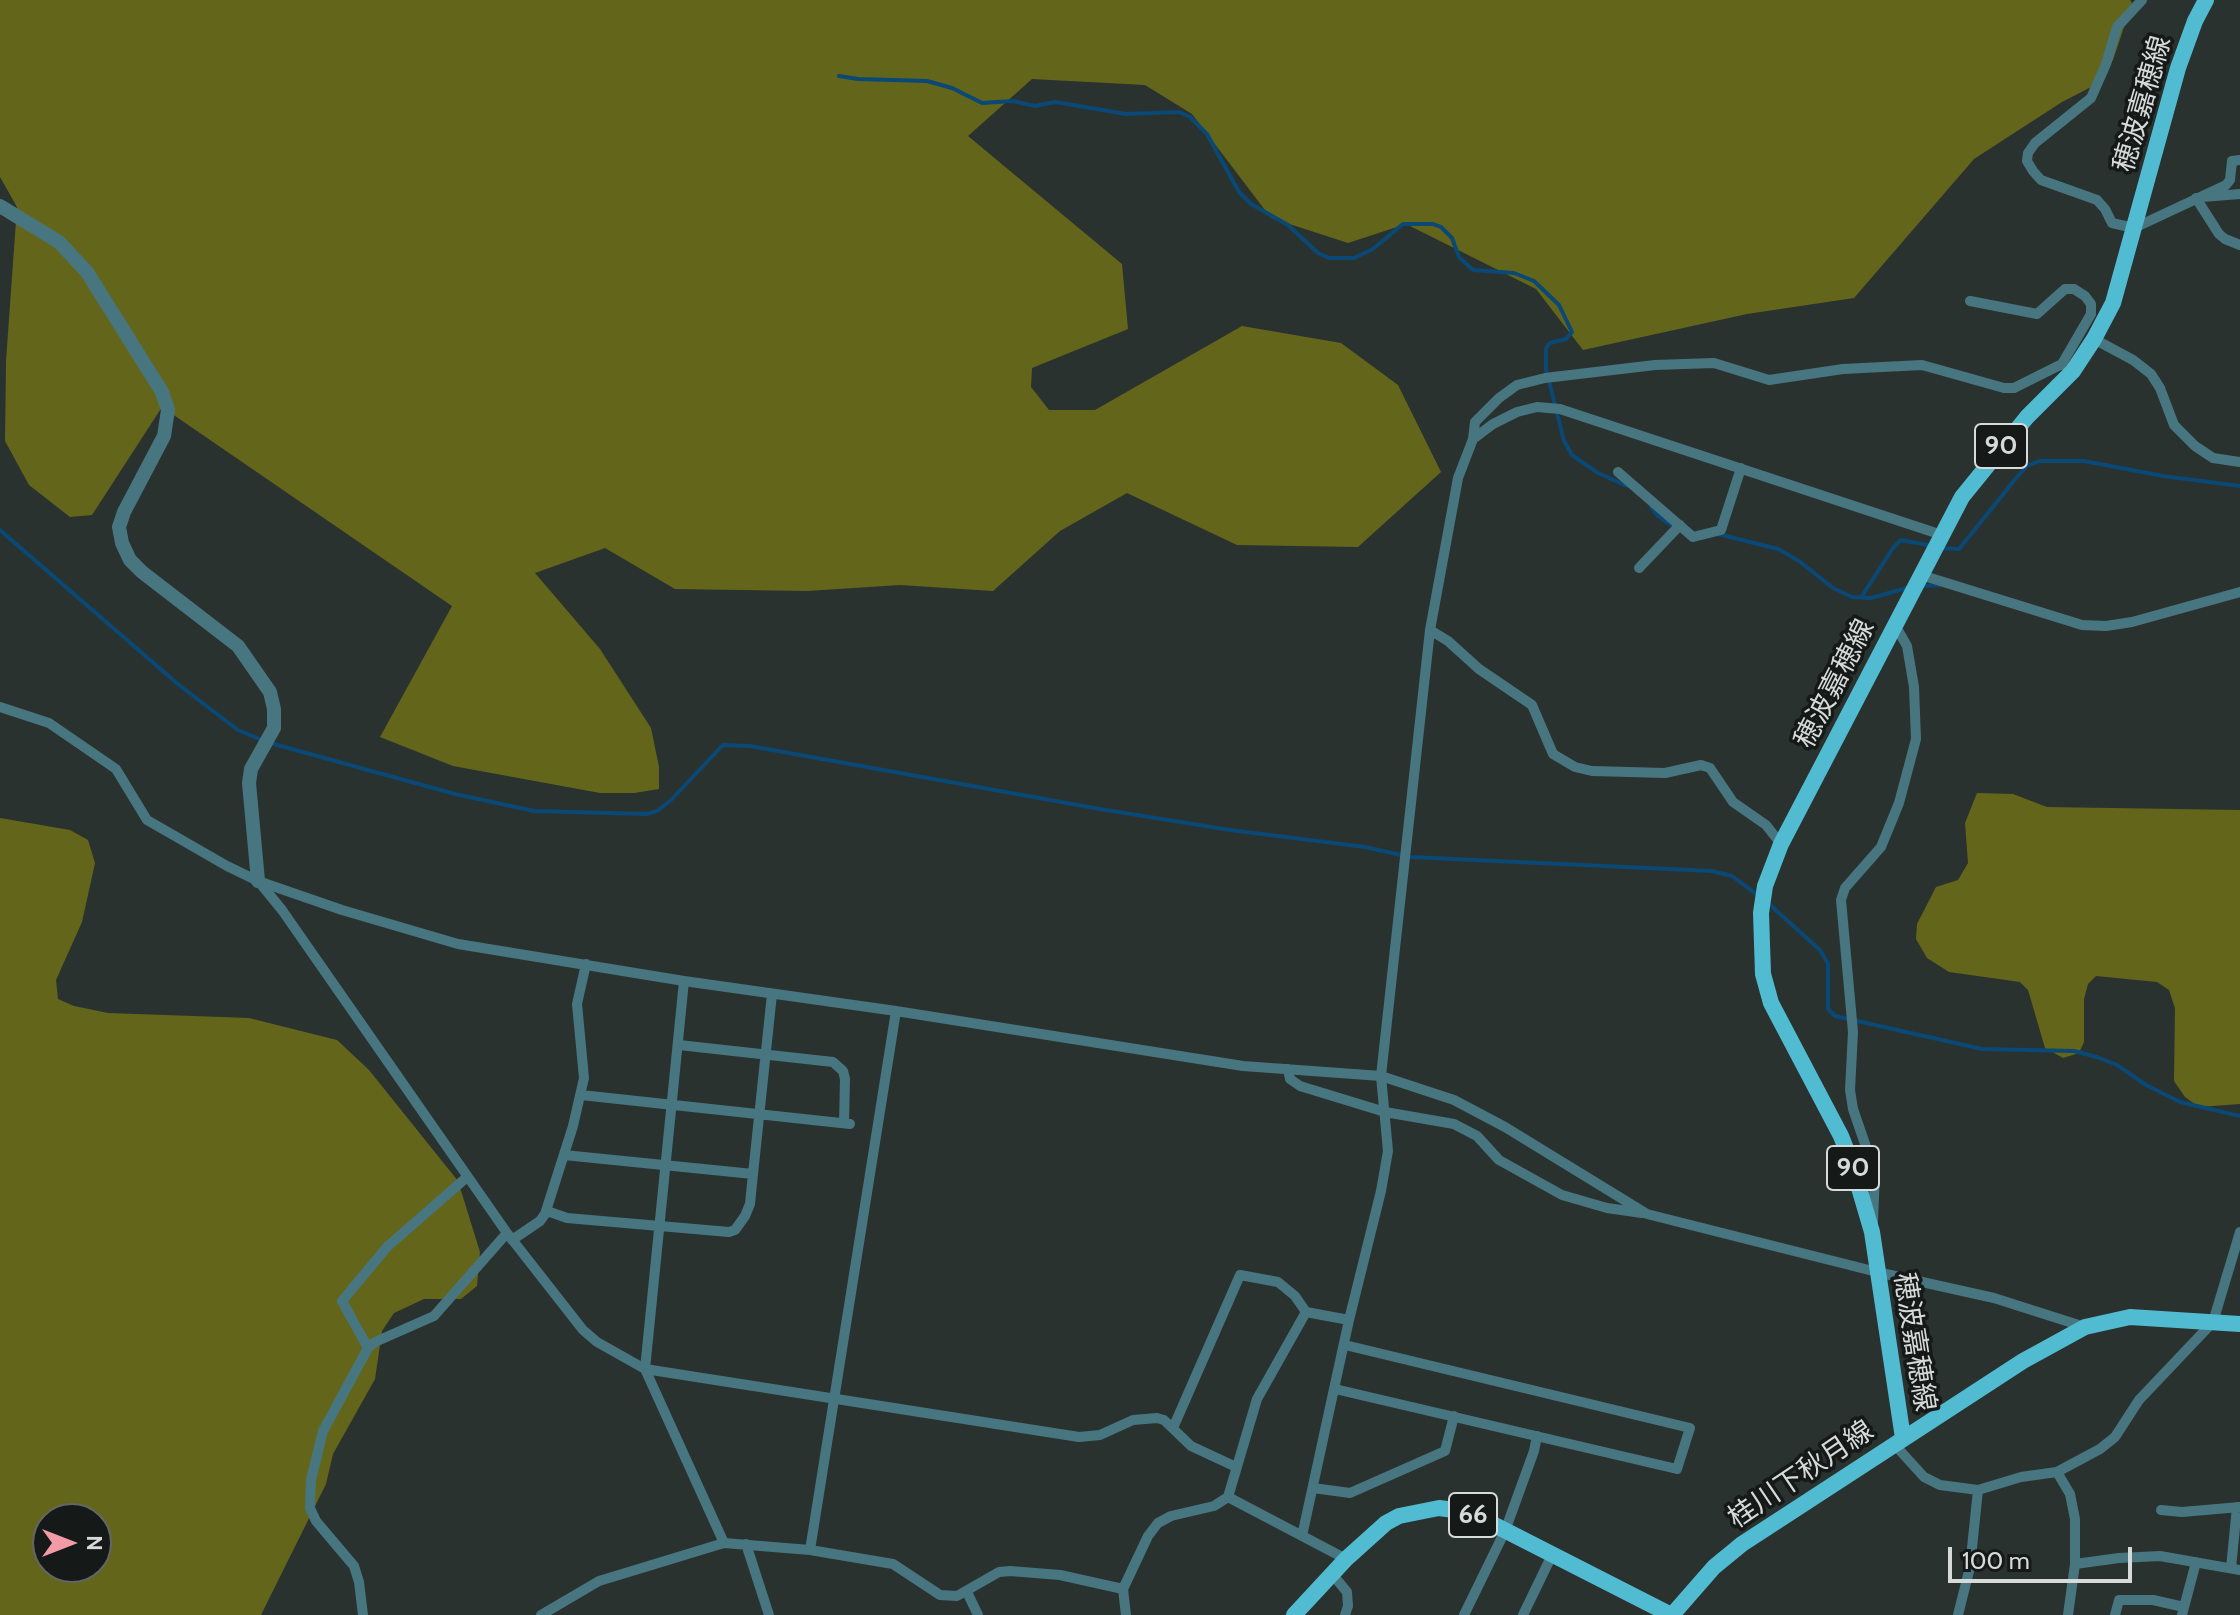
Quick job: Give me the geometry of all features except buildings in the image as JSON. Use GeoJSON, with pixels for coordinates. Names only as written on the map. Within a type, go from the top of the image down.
{"type":"FeatureCollection","features":[{"type":"Feature","properties":{"kind":"main road","name":"穂波嘉穂線"},"geometry":{"type":"LineString","coordinates":[[1898,1441],[1872,1232],[1841,1136],[1771,1003],[1763,974],[1761,913],[1765,886],[1781,844],[1962,497],[1994,454],[2094,339],[2113,303],[2178,68],[2206,0]]}},
{"type":"Feature","properties":{"kind":"main road","name":"桂川下秋月線"},"geometry":{"type":"LineString","coordinates":[[1294,1615],[1346,1559],[1386,1523],[1419,1510],[1439,1508],[1469,1512],[1671,1615],[1714,1567],[1742,1544],[2023,1361],[2085,1327],[2130,1317],[2240,1324]]}},
{"type":"Feature","properties":{"kind":"street"},"geometry":{"type":"LineString","coordinates":[[2142,0],[2117,27],[2091,98],[2035,143],[2027,161],[2041,180],[2097,200],[2112,223],[2134,228],[2226,185],[2230,180],[2232,161],[2240,160]]}},
{"type":"Feature","properties":{"kind":"street"},"geometry":{"type":"LineString","coordinates":[[2196,198],[2240,194]]}},
{"type":"Feature","properties":{"kind":"street"},"geometry":{"type":"LineString","coordinates":[[2196,198],[2219,234],[2240,245]]}},
{"type":"Feature","properties":{"kind":"street"},"geometry":{"type":"LineString","coordinates":[[0,206],[59,242],[87,272],[162,392],[168,410],[164,436],[124,512],[119,527],[122,543],[130,560],[142,572],[238,646],[270,692],[274,728],[251,769],[249,783],[258,881],[282,910],[467,1177],[583,1330],[597,1342],[645,1369],[1079,1437],[1100,1435],[1146,1417],[1164,1420],[1191,1446],[1236,1467]]}},
{"type":"Feature","properties":{"kind":"street"},"geometry":{"type":"LineString","coordinates":[[1302,1536],[1388,1151],[1381,1076],[1430,630],[1458,478],[1473,439],[1475,422],[1517,385],[1545,378],[1655,365],[1714,363],[1769,380],[1843,369],[1922,365],[2004,388],[2014,388],[2068,368],[2091,314],[2091,304],[2074,289],[2065,289],[2037,314],[1970,301]]}},
{"type":"Feature","properties":{"kind":"street"},"geometry":{"type":"LineString","coordinates":[[2094,339],[2133,360],[2151,374],[2160,388],[2174,425],[2195,446],[2213,458],[2240,462]]}},
{"type":"Feature","properties":{"kind":"street"},"geometry":{"type":"LineString","coordinates":[[1473,439],[1517,412],[1537,407],[1560,409],[1942,535]]}},
{"type":"Feature","properties":{"kind":"street"},"geometry":{"type":"LineString","coordinates":[[1618,472],[1693,537],[1721,530],[1741,468]]}},
{"type":"Feature","properties":{"kind":"street"},"geometry":{"type":"LineString","coordinates":[[1639,568],[1680,525]]}},
{"type":"Feature","properties":{"kind":"street"},"geometry":{"type":"LineString","coordinates":[[1921,575],[2082,625],[2106,626],[2132,622],[2240,592]]}},
{"type":"Feature","properties":{"kind":"street"},"geometry":{"type":"LineString","coordinates":[[1872,1232],[1876,1205],[1875,1173],[1853,1109],[1850,1090],[1853,1032],[1841,900],[1845,888],[1881,847],[1899,803],[1916,739],[1914,687],[1907,646],[1895,625]]}},
{"type":"Feature","properties":{"kind":"street"},"geometry":{"type":"LineString","coordinates":[[1430,630],[1532,705],[1553,754],[1575,767],[1592,771],[1665,773],[1701,765],[1710,768],[1733,802],[1766,825],[1781,844]]}},
{"type":"Feature","properties":{"kind":"street"},"geometry":{"type":"LineString","coordinates":[[0,707],[49,723],[116,769],[147,820],[258,881],[342,910],[458,944],[684,981],[1243,1066],[1381,1076],[1467,1107],[1647,1214]]}},
{"type":"Feature","properties":{"kind":"street"},"geometry":{"type":"LineString","coordinates":[[363,1615],[354,1566],[316,1521],[310,1508],[308,1496],[323,1431],[368,1348],[434,1316],[510,1236],[540,1221],[547,1211],[581,1095],[583,1059],[577,1004],[586,964]]}},
{"type":"Feature","properties":{"kind":"street"},"geometry":{"type":"LineString","coordinates":[[684,981],[645,1369],[724,1543]]}},
{"type":"Feature","properties":{"kind":"street"},"geometry":{"type":"LineString","coordinates":[[547,1211],[567,1218],[729,1232],[735,1230],[750,1204],[772,994]]}},
{"type":"Feature","properties":{"kind":"street"},"geometry":{"type":"LineString","coordinates":[[810,1550],[896,1011]]}},
{"type":"Feature","properties":{"kind":"street"},"geometry":{"type":"LineString","coordinates":[[581,1095],[847,1124],[845,1079],[839,1065],[827,1060],[679,1045]]}},
{"type":"Feature","properties":{"kind":"street"},"geometry":{"type":"LineString","coordinates":[[1288,1069],[1290,1079],[1300,1086],[1385,1112],[1454,1124],[1477,1136],[1499,1160],[1562,1195],[1994,1298],[2085,1327]]}},
{"type":"Feature","properties":{"kind":"street"},"geometry":{"type":"LineString","coordinates":[[564,1155],[753,1174]]}},
{"type":"Feature","properties":{"kind":"street"},"geometry":{"type":"LineString","coordinates":[[368,1348],[342,1301],[387,1247],[467,1177]]}},
{"type":"Feature","properties":{"kind":"street"},"geometry":{"type":"LineString","coordinates":[[1898,1441],[1924,1477],[1940,1485],[1978,1490],[2021,1477],[2057,1472],[2100,1449],[2115,1437],[2139,1400],[2213,1322],[2235,1266],[2240,1232]]}},
{"type":"Feature","properties":{"kind":"street"},"geometry":{"type":"LineString","coordinates":[[1173,1428],[1240,1275],[1278,1282],[1295,1296],[1306,1312],[1349,1320]]}},
{"type":"Feature","properties":{"kind":"street"},"geometry":{"type":"LineString","coordinates":[[1126,1615],[1123,1589],[1148,1536],[1158,1523],[1171,1516],[1214,1506],[1228,1497],[1257,1399],[1306,1312]]}},
{"type":"Feature","properties":{"kind":"street"},"geometry":{"type":"LineString","coordinates":[[1335,1389],[1677,1469],[1690,1428],[1345,1345]]}},
{"type":"Feature","properties":{"kind":"street"},"geometry":{"type":"LineString","coordinates":[[1313,1488],[1350,1493],[1445,1451],[1454,1416]]}},
{"type":"Feature","properties":{"kind":"street"},"geometry":{"type":"LineString","coordinates":[[1464,1615],[1505,1531],[1537,1436]]}},
{"type":"Feature","properties":{"kind":"street"},"geometry":{"type":"LineString","coordinates":[[2057,1472],[2070,1494],[2075,1519],[2075,1564],[2068,1615]]}},
{"type":"Feature","properties":{"kind":"street"},"geometry":{"type":"LineString","coordinates":[[1958,1615],[1970,1567],[1978,1490]]}},
{"type":"Feature","properties":{"kind":"street"},"geometry":{"type":"LineString","coordinates":[[1228,1497],[1346,1559]]}},
{"type":"Feature","properties":{"kind":"street"},"geometry":{"type":"LineString","coordinates":[[2075,1564],[2160,1556],[2236,1569],[2239,1507],[2182,1512],[2161,1510]]}},
{"type":"Feature","properties":{"kind":"street"},"geometry":{"type":"LineString","coordinates":[[541,1615],[599,1581],[724,1543],[810,1550],[893,1564],[940,1595],[957,1596],[999,1572],[1010,1571],[1060,1575],[1123,1589]]}},
{"type":"Feature","properties":{"kind":"street"},"geometry":{"type":"LineString","coordinates":[[746,1544],[769,1615]]}},
{"type":"Feature","properties":{"kind":"street"},"geometry":{"type":"LineString","coordinates":[[1523,1615],[1552,1555]]}},
{"type":"Feature","properties":{"kind":"street"},"geometry":{"type":"LineString","coordinates":[[2115,1615],[2119,1600],[2153,1600],[2183,1611],[2196,1562]]}},
{"type":"Feature","properties":{"kind":"street"},"geometry":{"type":"LineString","coordinates":[[1333,1575],[1347,1592],[1345,1615]]}},
{"type":"Feature","properties":{"kind":"street"},"geometry":{"type":"LineString","coordinates":[[967,1592],[978,1615]]}},
{"type":"Feature","properties":{"kind":"shaded area"},"geometry":{"type":"Polygon","coordinates":[[[0,0],[2130,0],[2132,3],[2113,60],[2097,84],[2062,102],[1974,159],[1854,298],[1747,314],[1583,350],[1536,289],[1406,224],[1348,243],[1271,218],[1192,114],[1145,85],[1032,79],[968,136],[1122,264],[1128,329],[1032,368],[1031,387],[1049,410],[1095,410],[1242,326],[1341,343],[1398,385],[1441,472],[1358,547],[1237,545],[1127,493],[1060,531],[993,591],[900,585],[807,591],[675,589],[605,548],[535,573],[600,649],[651,728],[659,767],[659,789],[600,793],[453,766],[380,737],[452,606],[162,407],[92,515],[70,517],[29,485],[5,441],[6,361],[17,207],[0,177],[0,0]]]}},
{"type":"Feature","properties":{"kind":"shaded area"},"geometry":{"type":"Polygon","coordinates":[[[1977,793],[2013,794],[2047,807],[2240,810],[2240,1104],[2199,1107],[2185,1097],[2174,1081],[2175,1008],[2169,990],[2157,982],[2096,976],[2088,984],[2084,999],[2084,1042],[2079,1053],[2063,1058],[2045,1048],[2028,990],[2020,982],[1949,972],[1927,958],[1916,939],[1917,924],[1936,887],[1958,880],[1968,863],[1965,823],[1977,793]]]}},
{"type":"Feature","properties":{"kind":"shaded area"},"geometry":{"type":"Polygon","coordinates":[[[0,818],[70,830],[88,840],[95,863],[82,922],[56,980],[58,999],[74,1006],[108,1013],[249,1018],[337,1040],[369,1070],[458,1181],[480,1252],[477,1286],[461,1299],[424,1299],[394,1313],[382,1331],[375,1379],[333,1454],[326,1484],[261,1615],[0,1615],[0,818]]]}},
{"type":"Feature","properties":{"kind":"waterway"},"geometry":{"type":"LineString","coordinates":[[839,76],[927,81],[952,88],[982,103],[1013,101],[1035,106],[1055,102],[1126,114],[1179,112],[1190,117],[1207,134],[1239,192],[1251,204],[1288,225],[1318,253],[1329,258],[1354,258],[1373,249],[1403,224],[1441,227],[1452,238],[1459,257],[1473,270],[1514,273],[1534,281],[1559,305],[1572,332],[1566,339],[1550,343],[1546,348],[1546,369],[1564,441],[1572,455],[1598,473],[1627,486]]}},
{"type":"Feature","properties":{"kind":"waterway"},"geometry":{"type":"LineString","coordinates":[[1942,548],[1959,549],[2017,477],[2027,466],[2039,461],[2084,461],[2240,486]]}},
{"type":"Feature","properties":{"kind":"waterway"},"geometry":{"type":"LineString","coordinates":[[1651,507],[1671,525]]}},
{"type":"Feature","properties":{"kind":"waterway"},"geometry":{"type":"LineString","coordinates":[[0,530],[179,685],[238,730],[262,740]]}},
{"type":"Feature","properties":{"kind":"waterway"},"geometry":{"type":"LineString","coordinates":[[1718,534],[1778,549],[1833,588],[1852,597],[1871,598],[1911,587]]}},
{"type":"Feature","properties":{"kind":"waterway"},"geometry":{"type":"LineString","coordinates":[[1862,596],[1901,540],[1933,546]]}},
{"type":"Feature","properties":{"kind":"waterway"},"geometry":{"type":"LineString","coordinates":[[1919,586],[1943,585]]}},
{"type":"Feature","properties":{"kind":"waterway"},"geometry":{"type":"LineString","coordinates":[[270,743],[455,794],[534,811],[647,814],[670,801],[723,745],[750,746],[1100,809],[1365,847],[1410,857],[1712,871],[1732,876],[1759,896]]}},
{"type":"Feature","properties":{"kind":"waterway"},"geometry":{"type":"LineString","coordinates":[[1769,904],[1820,950],[1828,964],[1828,1009],[1835,1016],[1982,1049],[2074,1051],[2117,1065],[2146,1085],[2180,1102],[2240,1116]]}}]}
